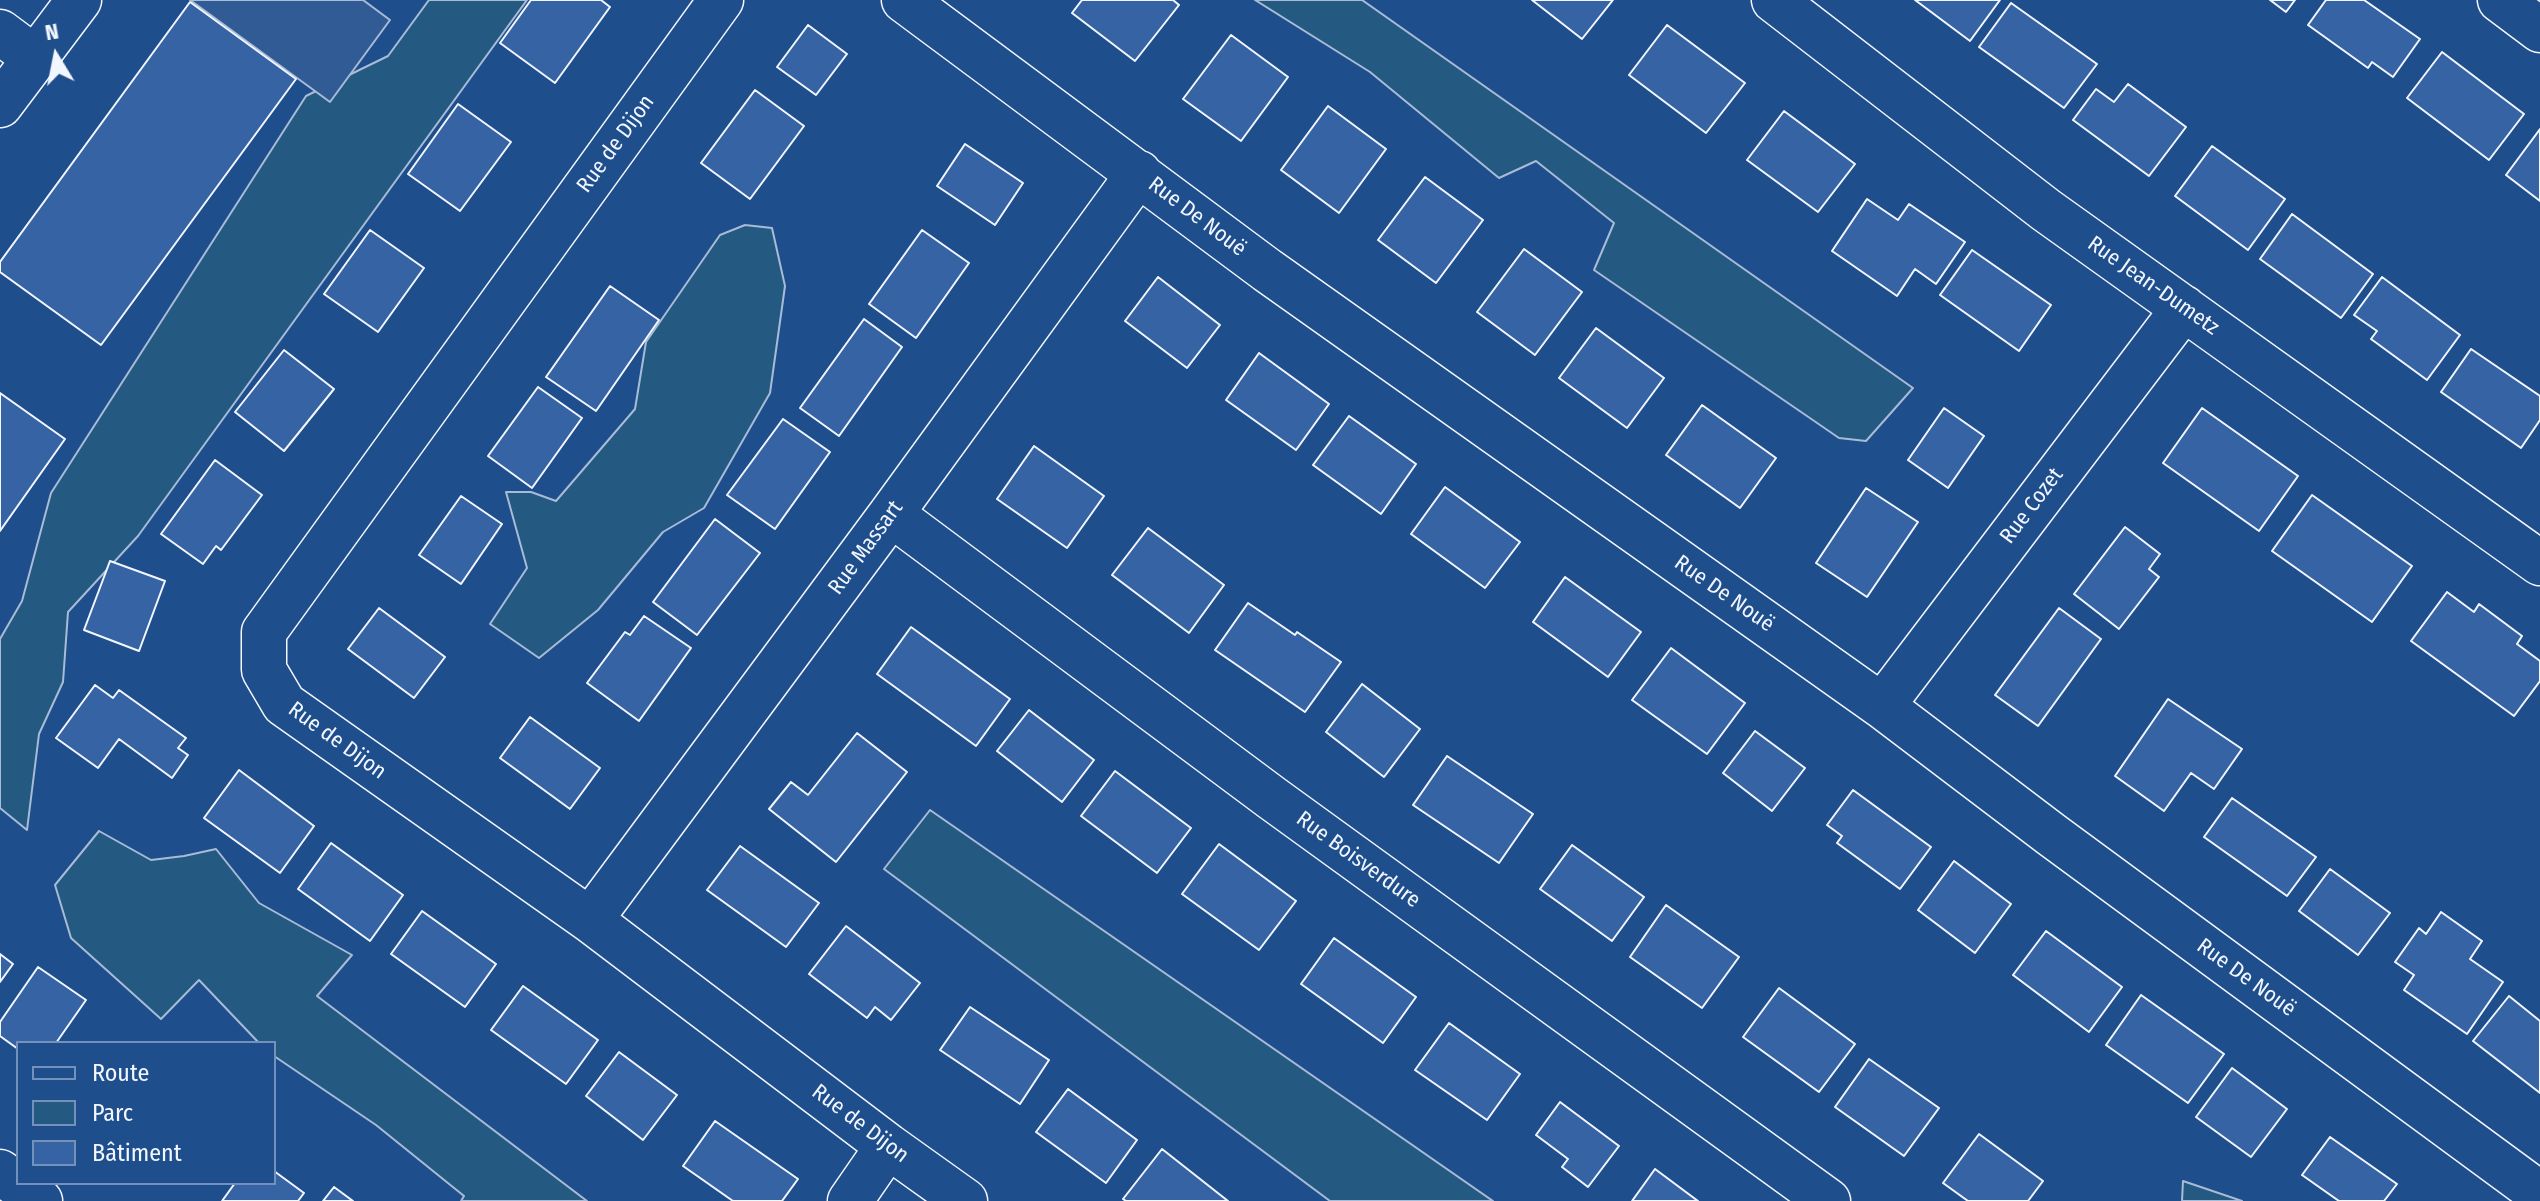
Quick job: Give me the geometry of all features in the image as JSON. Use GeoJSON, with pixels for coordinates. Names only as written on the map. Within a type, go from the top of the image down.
{"type":"FeatureCollection","features":[{"type":"Feature","properties":{"kind":"street"},"geometry":{"type":"LineString","coordinates":[[0,105],[79,0]]}},
{"type":"Feature","properties":{"kind":"street","name":"Rue de Dijon"},"geometry":{"type":"LineString","coordinates":[[721,0],[264,632],[264,670],[284,704],[590,920],[965,1201]]}},
{"type":"Feature","properties":{"kind":"street","name":"Rue De Nouë"},"geometry":{"type":"LineString","coordinates":[[904,0],[1280,279],[1882,706],[2540,1194]]}},
{"type":"Feature","properties":{"kind":"street"},"geometry":{"type":"LineString","coordinates":[[2500,0],[2540,30]]}},
{"type":"Feature","properties":{"kind":"street","name":"Rue Jean-Dumetz"},"geometry":{"type":"LineString","coordinates":[[1778,1],[2046,210],[2540,563]]}},
{"type":"Feature","properties":{"kind":"street"},"geometry":{"type":"LineString","coordinates":[[0,32],[35,58]]}},
{"type":"Feature","properties":{"kind":"street","name":"Rue Massart"},"geometry":{"type":"LineString","coordinates":[[590,920],[1139,173]]}},
{"type":"Feature","properties":{"kind":"street","name":"Rue Cozet"},"geometry":{"type":"LineString","coordinates":[[1882,706],[2184,308]]}},
{"type":"Feature","properties":{"kind":"street","name":"Rue Boisverdure"},"geometry":{"type":"LineString","coordinates":[[891,514],[1272,798],[1828,1201]]}},
{"type":"Feature","properties":{"kind":"street"},"geometry":{"type":"LineString","coordinates":[[850,1201],[888,1146]]}},
{"type":"Feature","properties":{"kind":"street"},"geometry":{"type":"LineString","coordinates":[[18,1185],[40,1201]]}},
{"type":"Feature","properties":{"kind":"green space"},"geometry":{"type":"Polygon","coordinates":[[[429,0],[527,0],[138,536],[68,612],[63,682],[39,734],[27,830],[0,808],[0,639],[22,601],[51,493],[306,96],[388,56],[429,0]]]}},
{"type":"Feature","properties":{"kind":"green space"},"geometry":{"type":"Polygon","coordinates":[[[1255,0],[1362,0],[1913,388],[1866,441],[1839,438],[1594,270],[1614,223],[1536,161],[1499,178],[1370,72],[1255,0]]]}},
{"type":"Feature","properties":{"kind":"green space"},"geometry":{"type":"Polygon","coordinates":[[[745,225],[772,228],[785,286],[770,393],[704,508],[663,532],[598,610],[539,658],[490,624],[527,568],[506,492],[531,492],[556,501],[635,409],[646,342],[720,235],[745,225]]]}},
{"type":"Feature","properties":{"kind":"green space"},"geometry":{"type":"Polygon","coordinates":[[[930,810],[1493,1201],[1330,1201],[884,869],[930,810]]]}},
{"type":"Feature","properties":{"kind":"green space"},"geometry":{"type":"Polygon","coordinates":[[[99,831],[151,860],[216,849],[259,903],[352,955],[317,996],[587,1201],[461,1201],[464,1196],[376,1125],[276,1057],[276,1041],[257,1041],[199,980],[161,1019],[71,938],[55,885],[99,831]]]}},
{"type":"Feature","properties":{"kind":"green space"},"geometry":{"type":"Polygon","coordinates":[[[2183,1181],[2242,1201],[2182,1201],[2183,1181]]]}},
{"type":"Feature","properties":{"kind":"shaded area"},"geometry":{"type":"Polygon","coordinates":[[[190,0],[363,0],[390,20],[330,102],[190,0]]]}},
{"type":"Feature","properties":{"kind":"building"},"geometry":{"type":"Polygon","coordinates":[[[531,0],[601,0],[610,7],[555,83],[500,43],[531,0]]]}},
{"type":"Feature","properties":{"kind":"building"},"geometry":{"type":"Polygon","coordinates":[[[1082,0],[1173,0],[1179,5],[1135,61],[1072,13],[1082,0]]]}},
{"type":"Feature","properties":{"kind":"building"},"geometry":{"type":"Polygon","coordinates":[[[1532,0],[1613,0],[1582,39],[1532,0]]]}},
{"type":"Feature","properties":{"kind":"building"},"geometry":{"type":"Polygon","coordinates":[[[1915,0],[2000,0],[1970,41],[1915,0]]]}},
{"type":"Feature","properties":{"kind":"building"},"geometry":{"type":"Polygon","coordinates":[[[2270,0],[2295,0],[2286,12],[2270,0]]]}},
{"type":"Feature","properties":{"kind":"building"},"geometry":{"type":"Polygon","coordinates":[[[2326,0],[2364,0],[2420,39],[2393,77],[2372,62],[2368,68],[2308,25],[2326,0]]]}},
{"type":"Feature","properties":{"kind":"building"},"geometry":{"type":"Polygon","coordinates":[[[190,2],[296,79],[101,345],[0,272],[0,262],[190,2]]]}},
{"type":"Feature","properties":{"kind":"building"},"geometry":{"type":"Polygon","coordinates":[[[2011,3],[2097,64],[2064,108],[1979,47],[2011,3]]]}},
{"type":"Feature","properties":{"kind":"building"},"geometry":{"type":"Polygon","coordinates":[[[808,25],[847,54],[816,95],[777,67],[808,25]]]}},
{"type":"Feature","properties":{"kind":"building"},"geometry":{"type":"Polygon","coordinates":[[[1667,25],[1745,83],[1706,133],[1629,75],[1667,25]]]}},
{"type":"Feature","properties":{"kind":"building"},"geometry":{"type":"Polygon","coordinates":[[[1231,35],[1288,77],[1241,141],[1183,99],[1231,35]]]}},
{"type":"Feature","properties":{"kind":"building"},"geometry":{"type":"Polygon","coordinates":[[[2442,52],[2524,114],[2489,160],[2407,98],[2442,52]]]}},
{"type":"Feature","properties":{"kind":"building"},"geometry":{"type":"Polygon","coordinates":[[[2128,84],[2186,127],[2149,176],[2073,120],[2096,89],[2114,102],[2128,84]]]}},
{"type":"Feature","properties":{"kind":"building"},"geometry":{"type":"Polygon","coordinates":[[[755,90],[804,126],[750,199],[701,163],[755,90]]]}},
{"type":"Feature","properties":{"kind":"building"},"geometry":{"type":"Polygon","coordinates":[[[458,104],[511,142],[460,211],[408,174],[458,104]]]}},
{"type":"Feature","properties":{"kind":"building"},"geometry":{"type":"Polygon","coordinates":[[[1328,106],[1386,149],[1339,213],[1281,170],[1328,106]]]}},
{"type":"Feature","properties":{"kind":"building"},"geometry":{"type":"Polygon","coordinates":[[[1784,111],[1855,164],[1818,212],[1747,160],[1784,111]]]}},
{"type":"Feature","properties":{"kind":"building"},"geometry":{"type":"Polygon","coordinates":[[[2540,129],[2540,201],[2506,175],[2540,129]]]}},
{"type":"Feature","properties":{"kind":"building"},"geometry":{"type":"Polygon","coordinates":[[[965,144],[1023,183],[995,225],[937,186],[965,144]]]}},
{"type":"Feature","properties":{"kind":"building"},"geometry":{"type":"Polygon","coordinates":[[[2212,146],[2285,199],[2248,250],[2175,196],[2212,146]]]}},
{"type":"Feature","properties":{"kind":"building"},"geometry":{"type":"Polygon","coordinates":[[[1425,177],[1483,220],[1436,283],[1378,240],[1425,177]]]}},
{"type":"Feature","properties":{"kind":"building"},"geometry":{"type":"Polygon","coordinates":[[[1867,199],[1898,220],[1909,204],[1965,242],[1936,284],[1915,269],[1897,296],[1832,251],[1867,199]]]}},
{"type":"Feature","properties":{"kind":"building"},"geometry":{"type":"Polygon","coordinates":[[[2292,214],[2373,274],[2341,318],[2260,259],[2292,214]]]}},
{"type":"Feature","properties":{"kind":"building"},"geometry":{"type":"Polygon","coordinates":[[[370,230],[424,268],[378,332],[324,294],[370,230]]]}},
{"type":"Feature","properties":{"kind":"building"},"geometry":{"type":"Polygon","coordinates":[[[922,230],[969,263],[916,338],[869,304],[922,230]]]}},
{"type":"Feature","properties":{"kind":"building"},"geometry":{"type":"Polygon","coordinates":[[[1524,249],[1582,292],[1535,355],[1477,312],[1524,249]]]}},
{"type":"Feature","properties":{"kind":"building"},"geometry":{"type":"Polygon","coordinates":[[[1972,250],[2051,305],[2019,351],[1940,295],[1972,250]]]}},
{"type":"Feature","properties":{"kind":"building"},"geometry":{"type":"Polygon","coordinates":[[[1158,277],[1220,325],[1187,368],[1125,321],[1158,277]]]}},
{"type":"Feature","properties":{"kind":"building"},"geometry":{"type":"Polygon","coordinates":[[[2382,277],[2460,335],[2427,380],[2371,339],[2377,331],[2354,315],[2382,277]]]}},
{"type":"Feature","properties":{"kind":"building"},"geometry":{"type":"Polygon","coordinates":[[[610,286],[659,320],[596,411],[546,377],[610,286]]]}},
{"type":"Feature","properties":{"kind":"building"},"geometry":{"type":"Polygon","coordinates":[[[864,319],[902,347],[839,436],[800,408],[864,319]]]}},
{"type":"Feature","properties":{"kind":"building"},"geometry":{"type":"Polygon","coordinates":[[[1596,328],[1664,378],[1627,428],[1559,378],[1596,328]]]}},
{"type":"Feature","properties":{"kind":"building"},"geometry":{"type":"Polygon","coordinates":[[[2471,349],[2540,396],[2540,420],[2521,448],[2441,392],[2471,349]]]}},
{"type":"Feature","properties":{"kind":"building"},"geometry":{"type":"Polygon","coordinates":[[[284,350],[334,389],[284,451],[235,412],[284,350]]]}},
{"type":"Feature","properties":{"kind":"building"},"geometry":{"type":"Polygon","coordinates":[[[1259,353],[1329,404],[1296,450],[1226,400],[1259,353]]]}},
{"type":"Feature","properties":{"kind":"building"},"geometry":{"type":"Polygon","coordinates":[[[538,387],[582,418],[532,488],[488,456],[538,387]]]}},
{"type":"Feature","properties":{"kind":"building"},"geometry":{"type":"Polygon","coordinates":[[[0,393],[65,439],[0,531],[0,393]]]}},
{"type":"Feature","properties":{"kind":"building"},"geometry":{"type":"Polygon","coordinates":[[[1702,405],[1776,458],[1740,508],[1666,455],[1702,405]]]}},
{"type":"Feature","properties":{"kind":"building"},"geometry":{"type":"Polygon","coordinates":[[[1944,408],[1984,436],[1948,488],[1908,460],[1944,408]]]}},
{"type":"Feature","properties":{"kind":"building"},"geometry":{"type":"Polygon","coordinates":[[[2202,408],[2298,476],[2259,531],[2163,463],[2202,408]]]}},
{"type":"Feature","properties":{"kind":"building"},"geometry":{"type":"Polygon","coordinates":[[[1349,416],[1416,464],[1381,514],[1313,465],[1349,416]]]}},
{"type":"Feature","properties":{"kind":"building"},"geometry":{"type":"Polygon","coordinates":[[[783,419],[830,452],[775,529],[727,495],[783,419]]]}},
{"type":"Feature","properties":{"kind":"building"},"geometry":{"type":"Polygon","coordinates":[[[1034,446],[1104,496],[1067,548],[997,499],[1034,446]]]}},
{"type":"Feature","properties":{"kind":"building"},"geometry":{"type":"Polygon","coordinates":[[[215,460],[262,495],[221,550],[216,546],[203,564],[161,534],[215,460]]]}},
{"type":"Feature","properties":{"kind":"building"},"geometry":{"type":"Polygon","coordinates":[[[1445,487],[1520,542],[1485,588],[1411,534],[1445,487]]]}},
{"type":"Feature","properties":{"kind":"building"},"geometry":{"type":"Polygon","coordinates":[[[1866,488],[1918,522],[1867,597],[1816,563],[1866,488]]]}},
{"type":"Feature","properties":{"kind":"building"},"geometry":{"type":"Polygon","coordinates":[[[2312,495],[2412,566],[2372,622],[2272,551],[2312,495]]]}},
{"type":"Feature","properties":{"kind":"building"},"geometry":{"type":"Polygon","coordinates":[[[461,496],[502,524],[461,584],[419,555],[461,496]]]}},
{"type":"Feature","properties":{"kind":"building"},"geometry":{"type":"Polygon","coordinates":[[[715,519],[760,553],[697,635],[653,602],[715,519]]]}},
{"type":"Feature","properties":{"kind":"building"},"geometry":{"type":"Polygon","coordinates":[[[2125,527],[2160,554],[2149,569],[2159,577],[2119,629],[2074,594],[2125,527]]]}},
{"type":"Feature","properties":{"kind":"building"},"geometry":{"type":"Polygon","coordinates":[[[1148,528],[1224,585],[1189,633],[1112,575],[1148,528]]]}},
{"type":"Feature","properties":{"kind":"building"},"geometry":{"type":"Polygon","coordinates":[[[110,561],[165,581],[139,651],[84,630],[110,561]]]}},
{"type":"Feature","properties":{"kind":"building"},"geometry":{"type":"Polygon","coordinates":[[[1565,577],[1641,632],[1608,677],[1533,622],[1565,577]]]}},
{"type":"Feature","properties":{"kind":"building"},"geometry":{"type":"Polygon","coordinates":[[[2447,592],[2474,612],[2479,604],[2522,636],[2517,644],[2540,661],[2540,681],[2514,716],[2411,641],[2447,592]]]}},
{"type":"Feature","properties":{"kind":"building"},"geometry":{"type":"Polygon","coordinates":[[[1248,603],[1341,662],[1305,712],[1215,650],[1248,603]]]}},
{"type":"Feature","properties":{"kind":"building"},"geometry":{"type":"Polygon","coordinates":[[[379,608],[445,657],[414,698],[348,649],[379,608]]]}},
{"type":"Feature","properties":{"kind":"building"},"geometry":{"type":"Polygon","coordinates":[[[2059,608],[2101,639],[2038,726],[1995,695],[2059,608]]]}},
{"type":"Feature","properties":{"kind":"building"},"geometry":{"type":"Polygon","coordinates":[[[644,616],[691,648],[639,721],[587,683],[625,632],[630,635],[644,616]]]}},
{"type":"Feature","properties":{"kind":"building"},"geometry":{"type":"Polygon","coordinates":[[[911,627],[1010,699],[976,746],[877,674],[911,627]]]}},
{"type":"Feature","properties":{"kind":"building"},"geometry":{"type":"Polygon","coordinates":[[[1671,648],[1745,703],[1707,754],[1632,700],[1671,648]]]}},
{"type":"Feature","properties":{"kind":"building"},"geometry":{"type":"Polygon","coordinates":[[[1362,684],[1420,729],[1384,777],[1326,732],[1362,684]]]}},
{"type":"Feature","properties":{"kind":"building"},"geometry":{"type":"Polygon","coordinates":[[[95,685],[113,698],[119,690],[186,738],[178,748],[188,755],[172,778],[119,739],[98,768],[56,738],[95,685]]]}},
{"type":"Feature","properties":{"kind":"building"},"geometry":{"type":"Polygon","coordinates":[[[2168,699],[2242,749],[2214,789],[2191,773],[2164,811],[2115,776],[2168,699]]]}},
{"type":"Feature","properties":{"kind":"building"},"geometry":{"type":"Polygon","coordinates":[[[1029,710],[1094,760],[1062,802],[997,751],[1029,710]]]}},
{"type":"Feature","properties":{"kind":"building"},"geometry":{"type":"Polygon","coordinates":[[[530,717],[600,768],[570,809],[500,758],[530,717]]]}},
{"type":"Feature","properties":{"kind":"building"},"geometry":{"type":"Polygon","coordinates":[[[1755,731],[1805,768],[1772,811],[1723,773],[1755,731]]]}},
{"type":"Feature","properties":{"kind":"building"},"geometry":{"type":"Polygon","coordinates":[[[857,733],[907,772],[836,862],[769,809],[791,782],[808,795],[857,733]]]}},
{"type":"Feature","properties":{"kind":"building"},"geometry":{"type":"Polygon","coordinates":[[[1447,756],[1533,814],[1499,863],[1413,805],[1447,756]]]}},
{"type":"Feature","properties":{"kind":"building"},"geometry":{"type":"Polygon","coordinates":[[[239,770],[314,826],[280,873],[204,818],[239,770]]]}},
{"type":"Feature","properties":{"kind":"building"},"geometry":{"type":"Polygon","coordinates":[[[1115,771],[1191,828],[1157,873],[1081,816],[1115,771]]]}},
{"type":"Feature","properties":{"kind":"building"},"geometry":{"type":"Polygon","coordinates":[[[1853,790],[1931,847],[1900,889],[1837,843],[1842,836],[1827,825],[1853,790]]]}},
{"type":"Feature","properties":{"kind":"building"},"geometry":{"type":"Polygon","coordinates":[[[2232,798],[2316,857],[2287,896],[2204,837],[2232,798]]]}},
{"type":"Feature","properties":{"kind":"building"},"geometry":{"type":"Polygon","coordinates":[[[331,843],[403,895],[370,941],[298,889],[331,843]]]}},
{"type":"Feature","properties":{"kind":"building"},"geometry":{"type":"Polygon","coordinates":[[[1219,844],[1296,901],[1259,950],[1182,894],[1219,844]]]}},
{"type":"Feature","properties":{"kind":"building"},"geometry":{"type":"Polygon","coordinates":[[[1572,845],[1644,897],[1612,941],[1540,889],[1572,845]]]}},
{"type":"Feature","properties":{"kind":"building"},"geometry":{"type":"Polygon","coordinates":[[[740,846],[819,903],[786,947],[707,890],[740,846]]]}},
{"type":"Feature","properties":{"kind":"building"},"geometry":{"type":"Polygon","coordinates":[[[1954,861],[2011,904],[1975,953],[1918,910],[1954,861]]]}},
{"type":"Feature","properties":{"kind":"building"},"geometry":{"type":"Polygon","coordinates":[[[2330,869],[2390,913],[2358,955],[2299,911],[2330,869]]]}},
{"type":"Feature","properties":{"kind":"building"},"geometry":{"type":"Polygon","coordinates":[[[1666,905],[1739,957],[1702,1008],[1630,957],[1666,905]]]}},
{"type":"Feature","properties":{"kind":"building"},"geometry":{"type":"Polygon","coordinates":[[[422,911],[496,964],[465,1007],[391,954],[422,911]]]}},
{"type":"Feature","properties":{"kind":"building"},"geometry":{"type":"Polygon","coordinates":[[[2441,912],[2482,941],[2470,959],[2503,982],[2467,1034],[2404,990],[2414,975],[2395,962],[2419,928],[2426,934],[2441,912]]]}},
{"type":"Feature","properties":{"kind":"building"},"geometry":{"type":"Polygon","coordinates":[[[846,926],[920,983],[891,1020],[875,1007],[867,1018],[809,974],[846,926]]]}},
{"type":"Feature","properties":{"kind":"building"},"geometry":{"type":"Polygon","coordinates":[[[2046,931],[2122,987],[2089,1032],[2013,975],[2046,931]]]}},
{"type":"Feature","properties":{"kind":"building"},"geometry":{"type":"Polygon","coordinates":[[[1334,938],[1416,997],[1383,1043],[1301,984],[1334,938]]]}},
{"type":"Feature","properties":{"kind":"building"},"geometry":{"type":"Polygon","coordinates":[[[0,954],[13,964],[0,982],[0,954]]]}},
{"type":"Feature","properties":{"kind":"building"},"geometry":{"type":"Polygon","coordinates":[[[38,967],[86,1000],[57,1041],[16,1041],[16,1048],[0,1036],[0,1022],[38,967]]]}},
{"type":"Feature","properties":{"kind":"building"},"geometry":{"type":"Polygon","coordinates":[[[523,986],[598,1040],[566,1084],[491,1030],[523,986]]]}},
{"type":"Feature","properties":{"kind":"building"},"geometry":{"type":"Polygon","coordinates":[[[1779,988],[1855,1044],[1819,1092],[1743,1037],[1779,988]]]}},
{"type":"Feature","properties":{"kind":"building"},"geometry":{"type":"Polygon","coordinates":[[[2141,995],[2224,1054],[2188,1103],[2106,1045],[2141,995]]]}},
{"type":"Feature","properties":{"kind":"building"},"geometry":{"type":"Polygon","coordinates":[[[2509,996],[2540,1021],[2540,1093],[2473,1041],[2509,996]]]}},
{"type":"Feature","properties":{"kind":"building"},"geometry":{"type":"Polygon","coordinates":[[[970,1007],[1049,1060],[1020,1104],[940,1050],[970,1007]]]}},
{"type":"Feature","properties":{"kind":"building"},"geometry":{"type":"Polygon","coordinates":[[[1449,1023],[1520,1074],[1487,1120],[1415,1070],[1449,1023]]]}},
{"type":"Feature","properties":{"kind":"building"},"geometry":{"type":"Polygon","coordinates":[[[619,1052],[677,1095],[643,1140],[586,1096],[619,1052]]]}},
{"type":"Feature","properties":{"kind":"building"},"geometry":{"type":"Polygon","coordinates":[[[1869,1059],[1939,1108],[1904,1156],[1835,1107],[1869,1059]]]}},
{"type":"Feature","properties":{"kind":"building"},"geometry":{"type":"Polygon","coordinates":[[[2232,1068],[2287,1109],[2251,1157],[2196,1117],[2232,1068]]]}},
{"type":"Feature","properties":{"kind":"building"},"geometry":{"type":"Polygon","coordinates":[[[1068,1089],[1137,1140],[1106,1183],[1036,1132],[1068,1089]]]}},
{"type":"Feature","properties":{"kind":"building"},"geometry":{"type":"Polygon","coordinates":[[[1560,1102],[1619,1146],[1588,1187],[1562,1167],[1568,1159],[1536,1135],[1560,1102]]]}},
{"type":"Feature","properties":{"kind":"building"},"geometry":{"type":"Polygon","coordinates":[[[715,1121],[798,1179],[782,1201],[733,1201],[683,1166],[715,1121]]]}},
{"type":"Feature","properties":{"kind":"building"},"geometry":{"type":"Polygon","coordinates":[[[1979,1134],[2043,1181],[2028,1201],[1968,1201],[1943,1183],[1979,1134]]]}},
{"type":"Feature","properties":{"kind":"building"},"geometry":{"type":"Polygon","coordinates":[[[2330,1137],[2397,1184],[2384,1201],[2339,1201],[2302,1175],[2330,1137]]]}},
{"type":"Feature","properties":{"kind":"building"},"geometry":{"type":"Polygon","coordinates":[[[1162,1149],[1228,1201],[1123,1199],[1162,1149]]]}},
{"type":"Feature","properties":{"kind":"building"},"geometry":{"type":"Polygon","coordinates":[[[1655,1169],[1698,1201],[1632,1201],[1655,1169]]]}},
{"type":"Feature","properties":{"kind":"building"},"geometry":{"type":"Polygon","coordinates":[[[276,1172],[304,1193],[298,1201],[222,1201],[234,1185],[276,1185],[276,1172]]]}},
{"type":"Feature","properties":{"kind":"building"},"geometry":{"type":"Polygon","coordinates":[[[334,1187],[353,1201],[323,1201],[334,1187]]]}}]}
